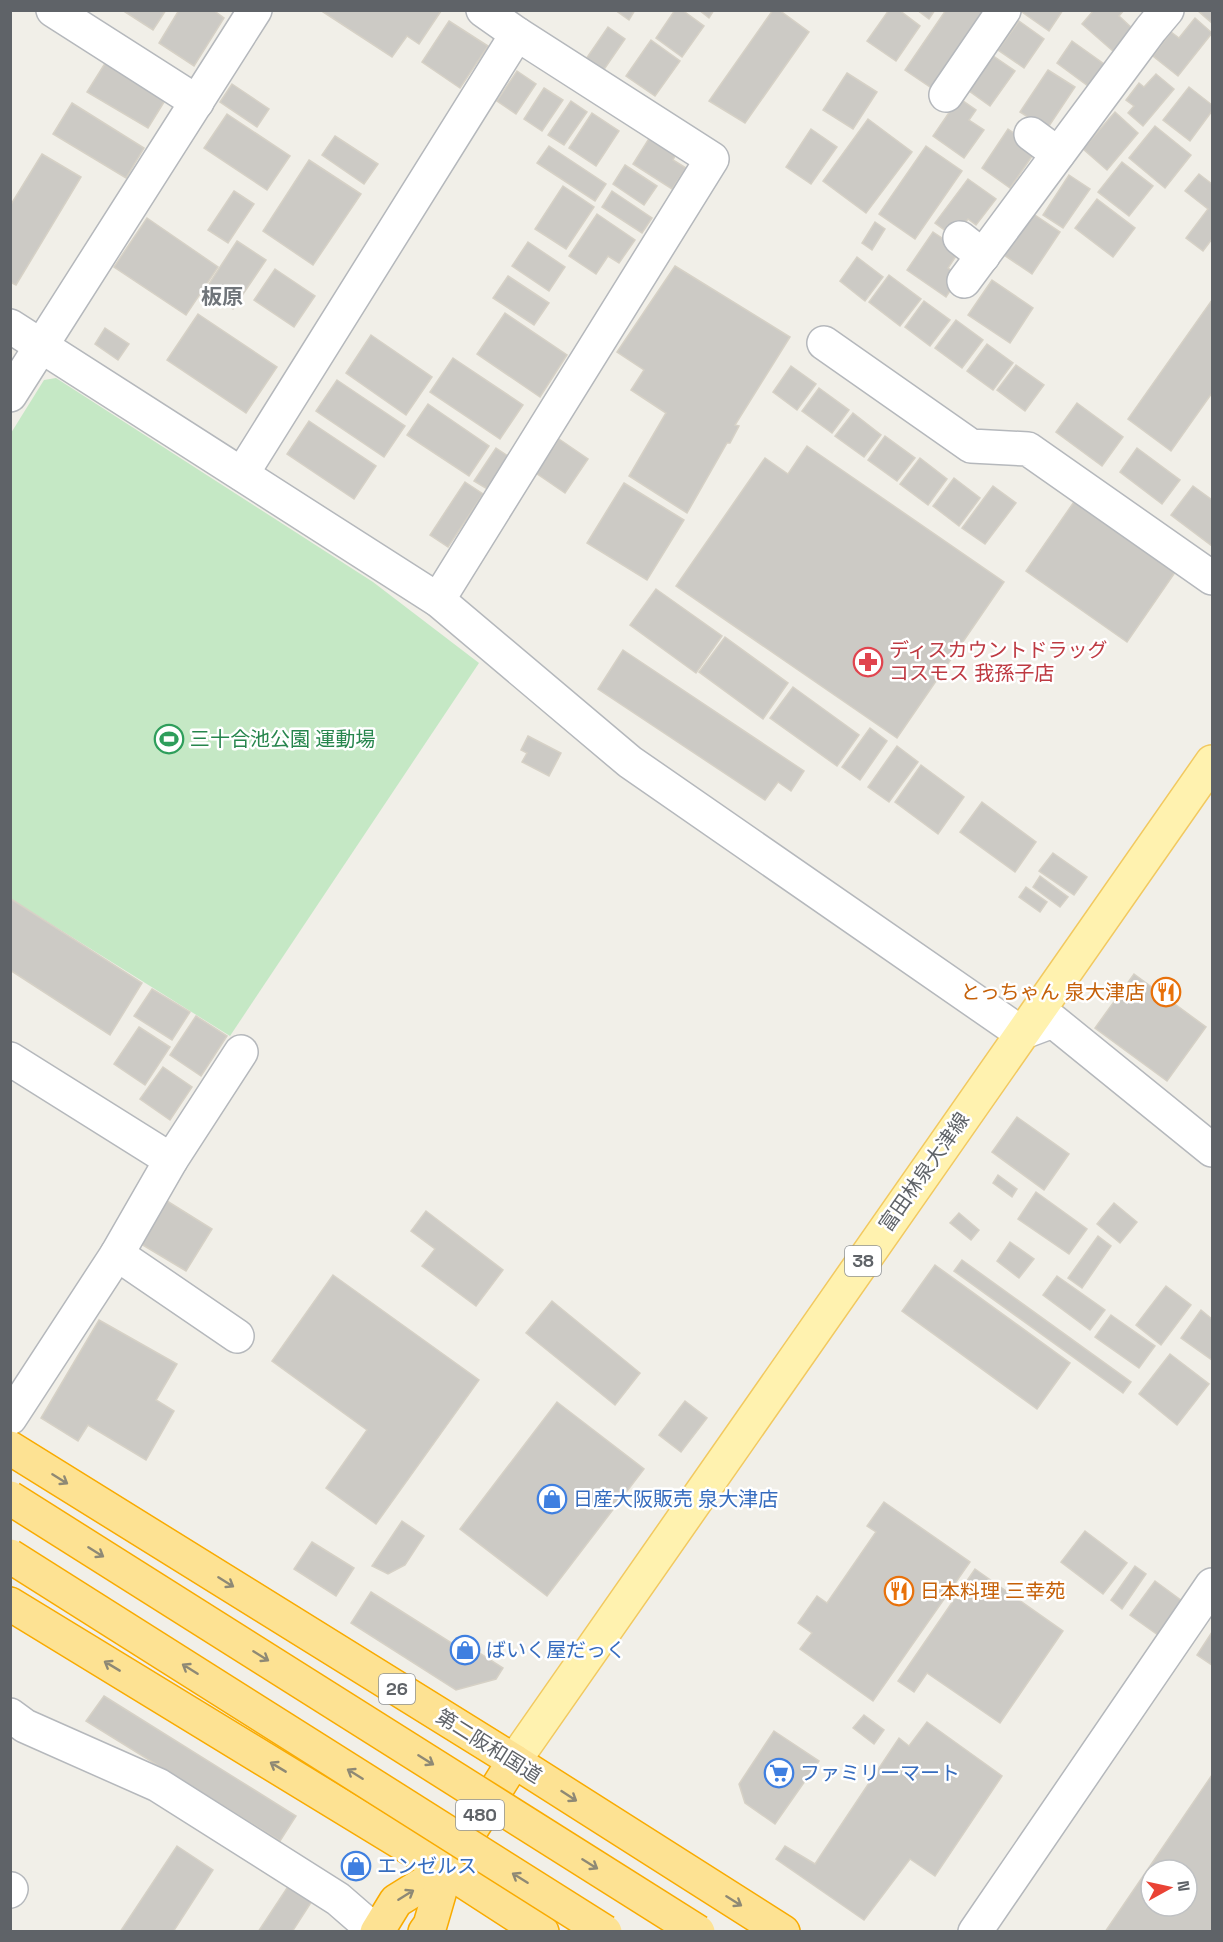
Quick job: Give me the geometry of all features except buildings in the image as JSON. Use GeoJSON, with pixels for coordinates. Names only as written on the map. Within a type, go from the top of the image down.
{"type":"FeatureCollection","features":[{"type":"Feature","properties":{"kind":"highway","name":"第二阪和国道"},"geometry":{"type":"LineString","coordinates":[[10,1448],[514,1761],[783,1932]]}},
{"type":"Feature","properties":{"kind":"highway","name":"26"},"geometry":{"type":"LineString","coordinates":[[10,1498],[698,1932]]}},
{"type":"Feature","properties":{"kind":"highway"},"geometry":{"type":"LineString","coordinates":[[10,1556],[605,1932]]}},
{"type":"Feature","properties":{"kind":"highway"},"geometry":{"type":"LineString","coordinates":[[10,1604],[446,1870],[542,1932]]}},
{"type":"Feature","properties":{"kind":"highway","name":"480"},"geometry":{"type":"LineString","coordinates":[[425,1932],[430,1924],[446,1870],[514,1761]]}},
{"type":"Feature","properties":{"kind":"highway","name":"480"},"geometry":{"type":"LineString","coordinates":[[376,1932],[396,1901],[446,1870]]}},
{"type":"Feature","properties":{"kind":"main road","name":"富田林泉大津線"},"geometry":{"type":"LineString","coordinates":[[514,1761],[1212,762]]}},
{"type":"Feature","properties":{"kind":"street"},"geometry":{"type":"LineString","coordinates":[[53,10],[197,102]]}},
{"type":"Feature","properties":{"kind":"street"},"geometry":{"type":"LineString","coordinates":[[10,395],[255,10]]}},
{"type":"Feature","properties":{"kind":"street"},"geometry":{"type":"LineString","coordinates":[[438,600],[712,159],[483,10]]}},
{"type":"Feature","properties":{"kind":"street"},"geometry":{"type":"LineString","coordinates":[[946,95],[1004,10]]}},
{"type":"Feature","properties":{"kind":"street"},"geometry":{"type":"LineString","coordinates":[[969,258],[1058,154],[1149,17]]}},
{"type":"Feature","properties":{"kind":"street"},"geometry":{"type":"LineString","coordinates":[[242,474],[517,34]]}},
{"type":"Feature","properties":{"kind":"street"},"geometry":{"type":"LineString","coordinates":[[1031,134],[1058,154]]}},
{"type":"Feature","properties":{"kind":"street"},"geometry":{"type":"LineString","coordinates":[[10,326],[438,600],[630,762],[1021,1033],[1053,1021],[1212,1150]]}},
{"type":"Feature","properties":{"kind":"street"},"geometry":{"type":"LineString","coordinates":[[824,343],[971,446],[1028,449],[1212,578]]}},
{"type":"Feature","properties":{"kind":"street"},"geometry":{"type":"LineString","coordinates":[[10,1418],[117,1254],[171,1160],[241,1052]]}},
{"type":"Feature","properties":{"kind":"street"},"geometry":{"type":"LineString","coordinates":[[10,1059],[171,1160]]}},
{"type":"Feature","properties":{"kind":"street"},"geometry":{"type":"LineString","coordinates":[[117,1254],[237,1336]]}},
{"type":"Feature","properties":{"kind":"street"},"geometry":{"type":"LineString","coordinates":[[975,1932],[1212,1585]]}},
{"type":"Feature","properties":{"kind":"street"},"geometry":{"type":"LineString","coordinates":[[10,1715],[25,1726],[158,1785],[338,1899],[376,1932]]}},
{"type":"Feature","properties":{"kind":"green space"},"geometry":{"type":"Polygon","coordinates":[[[56,378],[373,582],[479,663],[230,1036],[11,899],[11,433],[44,380],[56,378]]]}},
{"type":"Feature","properties":{"kind":"place","name":"ディスカウントドラッグ コスモス 我孫子店"},"geometry":{"type":"Point","coordinates":[868,662]}},
{"type":"Feature","properties":{"kind":"place","name":"三十合池公園 運動場"},"geometry":{"type":"Point","coordinates":[169,739]}},
{"type":"Feature","properties":{"kind":"place","name":"とっちゃん 泉大津店"},"geometry":{"type":"Point","coordinates":[1166,992]}},
{"type":"Feature","properties":{"kind":"place","name":"日産大阪販売 泉大津店"},"geometry":{"type":"Point","coordinates":[552,1499]}},
{"type":"Feature","properties":{"kind":"place","name":"日本料理 三幸苑"},"geometry":{"type":"Point","coordinates":[899,1591]}},
{"type":"Feature","properties":{"kind":"place","name":"ばいく屋だっく"},"geometry":{"type":"Point","coordinates":[465,1650]}},
{"type":"Feature","properties":{"kind":"place","name":"ファミリーマート"},"geometry":{"type":"Point","coordinates":[779,1773]}},
{"type":"Feature","properties":{"kind":"place","name":"エンゼルス"},"geometry":{"type":"Point","coordinates":[356,1866]}},
{"type":"Feature","properties":{"kind":"district","name":"板原"},"geometry":{"type":"Point","coordinates":[222,297]}}]}
